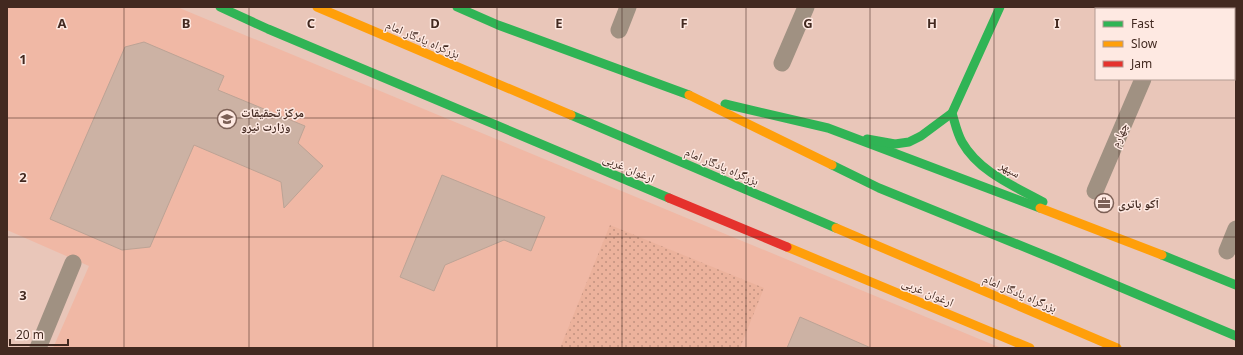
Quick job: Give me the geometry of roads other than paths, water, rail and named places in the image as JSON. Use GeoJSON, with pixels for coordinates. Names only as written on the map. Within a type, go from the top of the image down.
{"type":"FeatureCollection","features":[{"type":"Feature","properties":{"kind":"main road","name":"ارغوان غربی"},"geometry":{"type":"LineString","coordinates":[[220,7],[602,170],[1030,348]]}},
{"type":"Feature","properties":{"kind":"main road","name":"بزرگراه یادگار امام"},"geometry":{"type":"LineString","coordinates":[[317,7],[1117,348]]}},
{"type":"Feature","properties":{"kind":"main road"},"geometry":{"type":"LineString","coordinates":[[457,7],[498,25],[686,94],[879,188],[1056,260],[1236,336]]}},
{"type":"Feature","properties":{"kind":"main road"},"geometry":{"type":"LineString","coordinates":[[686,94],[866,138],[895,144],[909,142],[921,136],[952,113],[1000,7]]}},
{"type":"Feature","properties":{"kind":"main road","name":"سپهر"},"geometry":{"type":"LineString","coordinates":[[952,113],[962,142],[972,157],[988,170],[1006,181],[1080,222]]}},
{"type":"Feature","properties":{"kind":"main road"},"geometry":{"type":"LineString","coordinates":[[828,128],[1080,222],[1236,285]]}},
{"type":"Feature","properties":{"kind":"street"},"geometry":{"type":"LineString","coordinates":[[619,30],[628,7]]}},
{"type":"Feature","properties":{"kind":"street"},"geometry":{"type":"LineString","coordinates":[[782,63],[806,7]]}},
{"type":"Feature","properties":{"kind":"street","name":"چهارم"},"geometry":{"type":"LineString","coordinates":[[1095,192],[1142,80]]}},
{"type":"Feature","properties":{"kind":"street"},"geometry":{"type":"LineString","coordinates":[[1227,251],[1236,229]]}},
{"type":"Feature","properties":{"kind":"street"},"geometry":{"type":"LineString","coordinates":[[38,348],[73,263]]}},
{"type":"Feature","properties":{"kind":"place","name":"مرکز تحقیقات وزارت نیرو"},"geometry":{"type":"Point","coordinates":[227,119]}},
{"type":"Feature","properties":{"kind":"place","name":"آکو باتری"},"geometry":{"type":"Point","coordinates":[1104,203]}}]}
